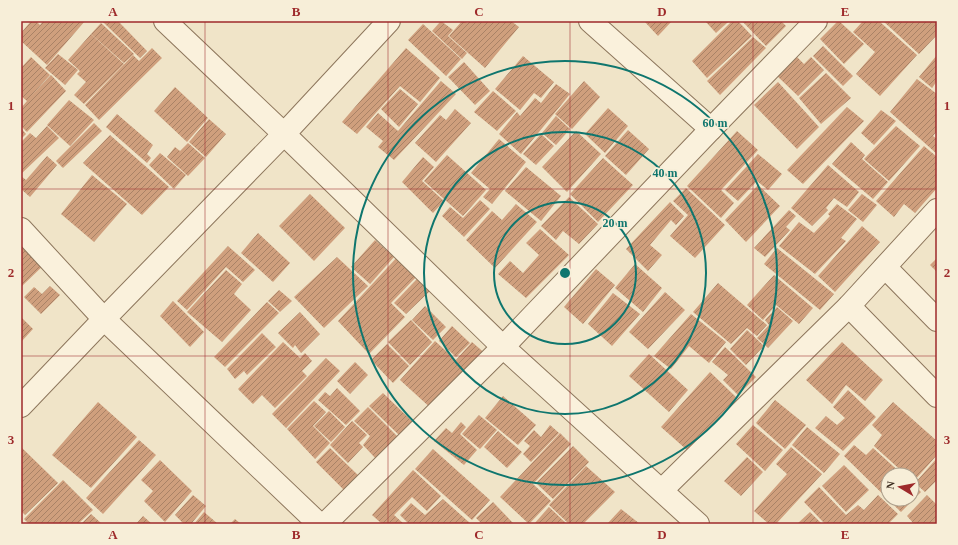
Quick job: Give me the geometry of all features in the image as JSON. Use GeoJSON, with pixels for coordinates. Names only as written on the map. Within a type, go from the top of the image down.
{"type":"FeatureCollection","features":[{"type":"Feature","properties":{"kind":"street"},"geometry":{"type":"LineString","coordinates":[[165,21],[284,134],[503,347],[698,524]]}},
{"type":"Feature","properties":{"kind":"street"},"geometry":{"type":"LineString","coordinates":[[21,406],[284,134],[389,21]]}},
{"type":"Feature","properties":{"kind":"street"},"geometry":{"type":"LineString","coordinates":[[590,21],[711,129]]}},
{"type":"Feature","properties":{"kind":"street"},"geometry":{"type":"LineString","coordinates":[[325,524],[503,347],[816,21]]}},
{"type":"Feature","properties":{"kind":"street"},"geometry":{"type":"LineString","coordinates":[[662,490],[849,306],[937,210]]}},
{"type":"Feature","properties":{"kind":"street"},"geometry":{"type":"LineString","coordinates":[[21,229],[104,319],[319,524]]}},
{"type":"Feature","properties":{"kind":"street"},"geometry":{"type":"LineString","coordinates":[[885,267],[937,320]]}},
{"type":"Feature","properties":{"kind":"street"},"geometry":{"type":"LineString","coordinates":[[849,306],[937,396]]}},
{"type":"Feature","properties":{"kind":"building"},"geometry":{"type":"Polygon","coordinates":[[[31,21],[36,21],[40,25],[43,21],[85,21],[47,65],[21,41],[21,33],[31,21]]]}},
{"type":"Feature","properties":{"kind":"building"},"geometry":{"type":"Polygon","coordinates":[[[118,21],[147,51],[140,58],[103,22],[118,21]]]}},
{"type":"Feature","properties":{"kind":"building"},"geometry":{"type":"Polygon","coordinates":[[[441,21],[453,30],[448,36],[467,53],[462,59],[432,31],[441,21]]]}},
{"type":"Feature","properties":{"kind":"building"},"geometry":{"type":"Polygon","coordinates":[[[462,21],[468,23],[470,21],[511,21],[519,27],[485,68],[449,36],[462,21]]]}},
{"type":"Feature","properties":{"kind":"building"},"geometry":{"type":"Polygon","coordinates":[[[644,21],[672,21],[658,36],[644,21]]]}},
{"type":"Feature","properties":{"kind":"building"},"geometry":{"type":"Polygon","coordinates":[[[705,21],[729,21],[716,33],[705,21]]]}},
{"type":"Feature","properties":{"kind":"building"},"geometry":{"type":"Polygon","coordinates":[[[732,21],[738,21],[752,36],[707,78],[692,61],[732,21]]]}},
{"type":"Feature","properties":{"kind":"building"},"geometry":{"type":"Polygon","coordinates":[[[742,21],[781,21],[786,26],[766,46],[742,21]]]}},
{"type":"Feature","properties":{"kind":"building"},"geometry":{"type":"Polygon","coordinates":[[[838,21],[864,44],[844,64],[820,39],[838,21]]]}},
{"type":"Feature","properties":{"kind":"building"},"geometry":{"type":"Polygon","coordinates":[[[863,21],[879,21],[917,55],[880,96],[856,74],[875,52],[853,32],[863,21]]]}},
{"type":"Feature","properties":{"kind":"building"},"geometry":{"type":"Polygon","coordinates":[[[883,21],[936,21],[937,35],[919,54],[883,21]]]}},
{"type":"Feature","properties":{"kind":"building"},"geometry":{"type":"Polygon","coordinates":[[[101,23],[134,54],[124,63],[91,34],[101,23]]]}},
{"type":"Feature","properties":{"kind":"building"},"geometry":{"type":"Polygon","coordinates":[[[423,24],[461,59],[446,76],[408,40],[423,24]]]}},
{"type":"Feature","properties":{"kind":"building"},"geometry":{"type":"Polygon","coordinates":[[[91,34],[124,64],[84,104],[74,95],[86,82],[77,74],[80,71],[68,60],[91,34]]]}},
{"type":"Feature","properties":{"kind":"building"},"geometry":{"type":"Polygon","coordinates":[[[753,37],[766,48],[720,95],[707,81],[753,37]]]}},
{"type":"Feature","properties":{"kind":"building"},"geometry":{"type":"Polygon","coordinates":[[[823,46],[853,76],[843,86],[813,56],[823,46]]]}},
{"type":"Feature","properties":{"kind":"building"},"geometry":{"type":"Polygon","coordinates":[[[152,48],[162,58],[99,120],[85,105],[133,55],[139,61],[152,48]]]}},
{"type":"Feature","properties":{"kind":"building"},"geometry":{"type":"Polygon","coordinates":[[[406,48],[440,78],[420,102],[400,86],[357,134],[342,122],[406,48]]]}},
{"type":"Feature","properties":{"kind":"building"},"geometry":{"type":"Polygon","coordinates":[[[792,52],[804,64],[811,57],[824,70],[798,96],[774,73],[792,52]]]}},
{"type":"Feature","properties":{"kind":"building"},"geometry":{"type":"Polygon","coordinates":[[[58,54],[78,70],[65,85],[45,68],[58,54]]]}},
{"type":"Feature","properties":{"kind":"building"},"geometry":{"type":"Polygon","coordinates":[[[937,55],[937,81],[932,88],[919,77],[937,55]]]}},
{"type":"Feature","properties":{"kind":"building"},"geometry":{"type":"Polygon","coordinates":[[[523,56],[554,82],[541,98],[534,93],[520,110],[495,89],[523,56]]]}},
{"type":"Feature","properties":{"kind":"building"},"geometry":{"type":"Polygon","coordinates":[[[31,57],[50,75],[31,96],[51,75],[66,91],[27,132],[21,126],[21,108],[27,101],[21,96],[21,68],[31,57]]]}},
{"type":"Feature","properties":{"kind":"building"},"geometry":{"type":"Polygon","coordinates":[[[464,62],[490,91],[475,105],[448,77],[464,62]]]}},
{"type":"Feature","properties":{"kind":"building"},"geometry":{"type":"Polygon","coordinates":[[[826,73],[851,98],[821,124],[799,98],[826,73]]]}},
{"type":"Feature","properties":{"kind":"building"},"geometry":{"type":"Polygon","coordinates":[[[917,79],[937,94],[937,131],[933,136],[937,139],[937,154],[890,112],[917,79]]]}},
{"type":"Feature","properties":{"kind":"building"},"geometry":{"type":"Polygon","coordinates":[[[441,81],[456,94],[394,160],[378,147],[383,141],[366,127],[378,113],[398,131],[441,81]]]}},
{"type":"Feature","properties":{"kind":"building"},"geometry":{"type":"Polygon","coordinates":[[[584,81],[600,97],[572,129],[555,114],[584,81]]]}},
{"type":"Feature","properties":{"kind":"building"},"geometry":{"type":"Polygon","coordinates":[[[778,82],[819,127],[797,149],[754,105],[778,82]]]}},
{"type":"Feature","properties":{"kind":"building"},"geometry":{"type":"Polygon","coordinates":[[[556,84],[570,94],[521,154],[499,134],[517,112],[520,116],[535,98],[541,103],[556,84]]]}},
{"type":"Feature","properties":{"kind":"building"},"geometry":{"type":"Polygon","coordinates":[[[175,87],[208,118],[187,142],[154,111],[175,87]]]}},
{"type":"Feature","properties":{"kind":"building"},"geometry":{"type":"Polygon","coordinates":[[[400,89],[418,104],[399,127],[381,109],[400,89]]]}},
{"type":"Feature","properties":{"kind":"building"},"geometry":{"type":"Polygon","coordinates":[[[493,91],[516,111],[497,131],[474,112],[493,91]]]}},
{"type":"Feature","properties":{"kind":"building"},"geometry":{"type":"Polygon","coordinates":[[[69,100],[94,120],[70,146],[47,125],[69,100]]]}},
{"type":"Feature","properties":{"kind":"building"},"geometry":{"type":"Polygon","coordinates":[[[847,107],[864,121],[803,184],[787,170],[847,107]]]}},
{"type":"Feature","properties":{"kind":"building"},"geometry":{"type":"Polygon","coordinates":[[[608,108],[628,126],[605,153],[585,134],[608,108]]]}},
{"type":"Feature","properties":{"kind":"building"},"geometry":{"type":"Polygon","coordinates":[[[455,109],[471,123],[436,162],[415,143],[440,115],[446,120],[455,109]]]}},
{"type":"Feature","properties":{"kind":"building"},"geometry":{"type":"Polygon","coordinates":[[[881,110],[896,121],[874,145],[861,133],[881,110]]]}},
{"type":"Feature","properties":{"kind":"building"},"geometry":{"type":"Polygon","coordinates":[[[117,114],[153,145],[147,154],[151,158],[147,163],[106,127],[117,114]]]}},
{"type":"Feature","properties":{"kind":"building"},"geometry":{"type":"Polygon","coordinates":[[[556,116],[570,129],[556,145],[542,133],[556,116]]]}},
{"type":"Feature","properties":{"kind":"building"},"geometry":{"type":"Polygon","coordinates":[[[209,119],[226,134],[206,157],[189,142],[209,119]]]}},
{"type":"Feature","properties":{"kind":"building"},"geometry":{"type":"Polygon","coordinates":[[[94,123],[102,131],[63,168],[56,161],[94,123]]]}},
{"type":"Feature","properties":{"kind":"building"},"geometry":{"type":"Polygon","coordinates":[[[47,126],[59,138],[21,174],[21,142],[30,133],[36,138],[47,126]]]}},
{"type":"Feature","properties":{"kind":"building"},"geometry":{"type":"Polygon","coordinates":[[[896,126],[920,146],[889,181],[864,159],[896,126]]]}},
{"type":"Feature","properties":{"kind":"building"},"geometry":{"type":"Polygon","coordinates":[[[21,128],[26,134],[21,139],[21,128]]]}},
{"type":"Feature","properties":{"kind":"building"},"geometry":{"type":"Polygon","coordinates":[[[628,130],[649,149],[626,175],[605,156],[628,130]]]}},
{"type":"Feature","properties":{"kind":"building"},"geometry":{"type":"Polygon","coordinates":[[[576,131],[601,154],[567,192],[542,167],[576,131]]]}},
{"type":"Feature","properties":{"kind":"building"},"geometry":{"type":"Polygon","coordinates":[[[737,131],[758,150],[721,190],[734,203],[721,218],[687,186],[737,131]]]}},
{"type":"Feature","properties":{"kind":"building"},"geometry":{"type":"Polygon","coordinates":[[[541,134],[554,146],[536,165],[523,154],[541,134]]]}},
{"type":"Feature","properties":{"kind":"building"},"geometry":{"type":"Polygon","coordinates":[[[110,135],[169,187],[142,215],[83,163],[110,135]]]}},
{"type":"Feature","properties":{"kind":"building"},"geometry":{"type":"Polygon","coordinates":[[[499,139],[526,162],[492,204],[483,197],[490,189],[471,173],[499,139]]]}},
{"type":"Feature","properties":{"kind":"building"},"geometry":{"type":"Polygon","coordinates":[[[851,142],[865,155],[862,159],[888,182],[873,199],[832,164],[851,142]]]}},
{"type":"Feature","properties":{"kind":"building"},"geometry":{"type":"Polygon","coordinates":[[[188,143],[205,158],[188,176],[167,157],[175,147],[180,151],[188,143]]]}},
{"type":"Feature","properties":{"kind":"building"},"geometry":{"type":"Polygon","coordinates":[[[924,146],[937,157],[937,188],[915,213],[904,204],[894,217],[876,201],[924,146]]]}},
{"type":"Feature","properties":{"kind":"building"},"geometry":{"type":"Polygon","coordinates":[[[160,153],[186,175],[174,189],[149,165],[160,153]]]}},
{"type":"Feature","properties":{"kind":"building"},"geometry":{"type":"Polygon","coordinates":[[[758,154],[782,174],[768,190],[757,181],[738,201],[725,190],[758,154]]]}},
{"type":"Feature","properties":{"kind":"building"},"geometry":{"type":"Polygon","coordinates":[[[447,155],[486,190],[463,216],[424,181],[447,155]]]}},
{"type":"Feature","properties":{"kind":"building"},"geometry":{"type":"Polygon","coordinates":[[[47,156],[57,165],[30,197],[21,189],[21,176],[26,180],[47,156]]]}},
{"type":"Feature","properties":{"kind":"building"},"geometry":{"type":"Polygon","coordinates":[[[423,157],[434,167],[422,181],[444,201],[433,213],[402,182],[423,157]]]}},
{"type":"Feature","properties":{"kind":"building"},"geometry":{"type":"Polygon","coordinates":[[[603,158],[633,185],[598,222],[570,194],[603,158]]]}},
{"type":"Feature","properties":{"kind":"building"},"geometry":{"type":"Polygon","coordinates":[[[828,165],[859,192],[847,207],[834,198],[826,208],[828,210],[812,226],[791,208],[828,165]]]}},
{"type":"Feature","properties":{"kind":"building"},"geometry":{"type":"Polygon","coordinates":[[[526,167],[561,196],[541,221],[505,191],[526,167]]]}},
{"type":"Feature","properties":{"kind":"building"},"geometry":{"type":"Polygon","coordinates":[[[92,175],[127,204],[94,242],[61,214],[92,175]]]}},
{"type":"Feature","properties":{"kind":"building"},"geometry":{"type":"Polygon","coordinates":[[[758,185],[780,206],[746,242],[725,220],[758,185]]]}},
{"type":"Feature","properties":{"kind":"building"},"geometry":{"type":"Polygon","coordinates":[[[686,188],[725,225],[695,258],[670,236],[688,215],[673,201],[686,188]]]}},
{"type":"Feature","properties":{"kind":"building"},"geometry":{"type":"Polygon","coordinates":[[[310,194],[345,228],[314,261],[279,226],[310,194]]]}},
{"type":"Feature","properties":{"kind":"building"},"geometry":{"type":"Polygon","coordinates":[[[862,194],[877,205],[863,222],[848,210],[862,194]]]}},
{"type":"Feature","properties":{"kind":"building"},"geometry":{"type":"Polygon","coordinates":[[[569,197],[598,224],[579,244],[563,231],[556,240],[541,226],[569,197]]]}},
{"type":"Feature","properties":{"kind":"building"},"geometry":{"type":"Polygon","coordinates":[[[480,200],[490,209],[464,237],[442,216],[450,207],[463,218],[480,200]]]}},
{"type":"Feature","properties":{"kind":"building"},"geometry":{"type":"Polygon","coordinates":[[[670,202],[684,216],[676,225],[671,220],[650,245],[662,255],[648,271],[626,249],[670,202]]]}},
{"type":"Feature","properties":{"kind":"building"},"geometry":{"type":"Polygon","coordinates":[[[516,204],[537,222],[495,268],[466,240],[492,211],[502,220],[516,204]]]}},
{"type":"Feature","properties":{"kind":"building"},"geometry":{"type":"Polygon","coordinates":[[[837,204],[857,219],[841,238],[846,241],[815,274],[779,246],[799,222],[814,233],[830,216],[828,214],[837,204]]]}},
{"type":"Feature","properties":{"kind":"building"},"geometry":{"type":"Polygon","coordinates":[[[789,210],[796,216],[786,227],[790,230],[765,257],[754,248],[789,210]]]}},
{"type":"Feature","properties":{"kind":"building"},"geometry":{"type":"Polygon","coordinates":[[[862,226],[880,242],[835,292],[818,276],[862,226]]]}},
{"type":"Feature","properties":{"kind":"building"},"geometry":{"type":"Polygon","coordinates":[[[540,229],[569,255],[526,298],[498,274],[510,261],[523,273],[539,255],[526,243],[540,229]]]}},
{"type":"Feature","properties":{"kind":"building"},"geometry":{"type":"Polygon","coordinates":[[[21,233],[48,261],[21,287],[21,233]]]}},
{"type":"Feature","properties":{"kind":"building"},"geometry":{"type":"Polygon","coordinates":[[[258,233],[290,263],[273,282],[241,253],[258,233]]]}},
{"type":"Feature","properties":{"kind":"building"},"geometry":{"type":"Polygon","coordinates":[[[375,240],[394,257],[370,284],[351,267],[375,240]]]}},
{"type":"Feature","properties":{"kind":"building"},"geometry":{"type":"Polygon","coordinates":[[[228,246],[255,270],[243,282],[226,267],[187,310],[177,301],[228,246]]]}},
{"type":"Feature","properties":{"kind":"building"},"geometry":{"type":"Polygon","coordinates":[[[777,248],[834,294],[820,310],[764,264],[777,248]]]}},
{"type":"Feature","properties":{"kind":"building"},"geometry":{"type":"Polygon","coordinates":[[[400,254],[420,273],[391,303],[405,317],[369,354],[338,321],[400,254]]]}},
{"type":"Feature","properties":{"kind":"building"},"geometry":{"type":"Polygon","coordinates":[[[337,257],[368,286],[324,328],[294,297],[337,257]]]}},
{"type":"Feature","properties":{"kind":"building"},"geometry":{"type":"Polygon","coordinates":[[[937,258],[937,272],[930,265],[937,258]]]}},
{"type":"Feature","properties":{"kind":"building"},"geometry":{"type":"Polygon","coordinates":[[[635,264],[662,288],[643,312],[615,288],[635,264]]]}},
{"type":"Feature","properties":{"kind":"building"},"geometry":{"type":"Polygon","coordinates":[[[596,269],[615,285],[583,324],[564,307],[596,269]]]}},
{"type":"Feature","properties":{"kind":"building"},"geometry":{"type":"Polygon","coordinates":[[[226,270],[242,284],[234,294],[251,310],[222,342],[187,312],[226,270]]]}},
{"type":"Feature","properties":{"kind":"building"},"geometry":{"type":"Polygon","coordinates":[[[774,275],[813,308],[799,324],[776,305],[763,320],[747,305],[774,275]]]}},
{"type":"Feature","properties":{"kind":"building"},"geometry":{"type":"Polygon","coordinates":[[[418,278],[431,290],[406,314],[394,303],[418,278]]]}},
{"type":"Feature","properties":{"kind":"building"},"geometry":{"type":"Polygon","coordinates":[[[718,283],[767,325],[757,336],[747,328],[731,344],[693,312],[718,283]]]}},
{"type":"Feature","properties":{"kind":"building"},"geometry":{"type":"Polygon","coordinates":[[[50,286],[60,295],[41,314],[24,297],[34,287],[42,294],[50,286]]]}},
{"type":"Feature","properties":{"kind":"building"},"geometry":{"type":"Polygon","coordinates":[[[279,290],[292,301],[280,312],[268,301],[279,290]]]}},
{"type":"Feature","properties":{"kind":"building"},"geometry":{"type":"Polygon","coordinates":[[[665,292],[685,310],[648,349],[629,332],[665,292]]]}},
{"type":"Feature","properties":{"kind":"building"},"geometry":{"type":"Polygon","coordinates":[[[613,293],[640,314],[612,346],[588,324],[613,293]]]}},
{"type":"Feature","properties":{"kind":"building"},"geometry":{"type":"Polygon","coordinates":[[[173,301],[204,332],[190,347],[160,316],[173,301]]]}},
{"type":"Feature","properties":{"kind":"building"},"geometry":{"type":"Polygon","coordinates":[[[267,302],[279,313],[225,367],[214,357],[267,302]]]}},
{"type":"Feature","properties":{"kind":"building"},"geometry":{"type":"Polygon","coordinates":[[[425,306],[446,327],[433,340],[412,320],[425,306]]]}},
{"type":"Feature","properties":{"kind":"building"},"geometry":{"type":"Polygon","coordinates":[[[777,307],[793,321],[768,348],[757,338],[769,325],[765,320],[777,307]]]}},
{"type":"Feature","properties":{"kind":"building"},"geometry":{"type":"Polygon","coordinates":[[[300,312],[320,334],[301,353],[295,345],[293,348],[278,333],[300,312]]]}},
{"type":"Feature","properties":{"kind":"building"},"geometry":{"type":"Polygon","coordinates":[[[691,314],[726,342],[709,363],[689,346],[671,369],[654,356],[691,314]]]}},
{"type":"Feature","properties":{"kind":"building"},"geometry":{"type":"Polygon","coordinates":[[[21,317],[33,329],[21,342],[21,317]]]}},
{"type":"Feature","properties":{"kind":"building"},"geometry":{"type":"Polygon","coordinates":[[[411,320],[432,342],[410,365],[388,342],[411,320]]]}},
{"type":"Feature","properties":{"kind":"building"},"geometry":{"type":"Polygon","coordinates":[[[452,326],[470,343],[456,357],[439,341],[452,326]]]}},
{"type":"Feature","properties":{"kind":"building"},"geometry":{"type":"Polygon","coordinates":[[[747,330],[764,346],[746,365],[730,349],[747,330]]]}},
{"type":"Feature","properties":{"kind":"building"},"geometry":{"type":"Polygon","coordinates":[[[262,333],[276,347],[247,375],[244,371],[235,379],[227,369],[262,333]]]}},
{"type":"Feature","properties":{"kind":"building"},"geometry":{"type":"Polygon","coordinates":[[[435,341],[456,360],[472,342],[488,356],[434,411],[400,380],[435,341]]]}},
{"type":"Feature","properties":{"kind":"building"},"geometry":{"type":"Polygon","coordinates":[[[283,342],[300,358],[305,353],[312,361],[302,371],[307,376],[275,408],[262,395],[253,404],[238,389],[283,342]]]}},
{"type":"Feature","properties":{"kind":"building"},"geometry":{"type":"Polygon","coordinates":[[[842,342],[883,380],[865,401],[846,385],[832,404],[806,380],[842,342]]]}},
{"type":"Feature","properties":{"kind":"building"},"geometry":{"type":"Polygon","coordinates":[[[387,344],[409,366],[393,383],[371,360],[387,344]]]}},
{"type":"Feature","properties":{"kind":"building"},"geometry":{"type":"Polygon","coordinates":[[[725,347],[756,377],[738,395],[723,380],[728,375],[712,362],[725,347]]]}},
{"type":"Feature","properties":{"kind":"building"},"geometry":{"type":"Polygon","coordinates":[[[649,354],[688,390],[669,412],[629,376],[649,354]]]}},
{"type":"Feature","properties":{"kind":"building"},"geometry":{"type":"Polygon","coordinates":[[[326,358],[340,371],[286,428],[272,414],[326,358]]]}},
{"type":"Feature","properties":{"kind":"building"},"geometry":{"type":"Polygon","coordinates":[[[355,362],[368,375],[350,394],[337,381],[355,362]]]}},
{"type":"Feature","properties":{"kind":"building"},"geometry":{"type":"Polygon","coordinates":[[[710,372],[737,398],[687,450],[661,427],[710,372]]]}},
{"type":"Feature","properties":{"kind":"building"},"geometry":{"type":"Polygon","coordinates":[[[337,388],[360,411],[346,425],[318,400],[325,392],[330,396],[337,388]]]}},
{"type":"Feature","properties":{"kind":"building"},"geometry":{"type":"Polygon","coordinates":[[[848,390],[876,417],[843,451],[815,428],[826,416],[837,425],[845,418],[833,407],[848,390]]]}},
{"type":"Feature","properties":{"kind":"building"},"geometry":{"type":"Polygon","coordinates":[[[383,393],[413,422],[400,436],[369,406],[383,393]]]}},
{"type":"Feature","properties":{"kind":"building"},"geometry":{"type":"Polygon","coordinates":[[[503,396],[536,425],[518,445],[485,418],[503,396]]]}},
{"type":"Feature","properties":{"kind":"building"},"geometry":{"type":"Polygon","coordinates":[[[775,400],[806,425],[785,449],[756,423],[775,400]]]}},
{"type":"Feature","properties":{"kind":"building"},"geometry":{"type":"Polygon","coordinates":[[[314,401],[326,412],[313,426],[330,443],[315,459],[287,429],[314,401]]]}},
{"type":"Feature","properties":{"kind":"building"},"geometry":{"type":"Polygon","coordinates":[[[98,402],[137,437],[91,488],[52,455],[98,402]]]}},
{"type":"Feature","properties":{"kind":"building"},"geometry":{"type":"Polygon","coordinates":[[[893,402],[937,441],[937,455],[920,474],[920,467],[897,467],[874,446],[882,435],[872,425],[893,402]]]}},
{"type":"Feature","properties":{"kind":"building"},"geometry":{"type":"Polygon","coordinates":[[[368,407],[398,437],[377,460],[363,445],[370,436],[354,421],[368,407]]]}},
{"type":"Feature","properties":{"kind":"building"},"geometry":{"type":"Polygon","coordinates":[[[329,411],[345,427],[331,442],[314,426],[329,411]]]}},
{"type":"Feature","properties":{"kind":"building"},"geometry":{"type":"Polygon","coordinates":[[[479,415],[497,430],[480,449],[462,434],[479,415]]]}},
{"type":"Feature","properties":{"kind":"building"},"geometry":{"type":"Polygon","coordinates":[[[352,421],[367,435],[359,443],[363,447],[348,463],[330,445],[352,421]]]}},
{"type":"Feature","properties":{"kind":"building"},"geometry":{"type":"Polygon","coordinates":[[[461,422],[466,427],[460,434],[477,450],[464,465],[434,441],[446,428],[452,433],[461,422]]]}},
{"type":"Feature","properties":{"kind":"building"},"geometry":{"type":"Polygon","coordinates":[[[550,425],[559,433],[531,462],[523,454],[530,446],[524,441],[534,430],[541,437],[550,425]]]}},
{"type":"Feature","properties":{"kind":"building"},"geometry":{"type":"Polygon","coordinates":[[[753,425],[783,450],[765,471],[736,444],[753,425]]]}},
{"type":"Feature","properties":{"kind":"building"},"geometry":{"type":"Polygon","coordinates":[[[807,427],[840,454],[824,473],[792,445],[807,427]]]}},
{"type":"Feature","properties":{"kind":"building"},"geometry":{"type":"Polygon","coordinates":[[[498,431],[522,452],[507,468],[484,447],[498,431]]]}},
{"type":"Feature","properties":{"kind":"building"},"geometry":{"type":"Polygon","coordinates":[[[560,433],[571,444],[533,484],[551,501],[529,524],[500,497],[560,433]]]}},
{"type":"Feature","properties":{"kind":"building"},"geometry":{"type":"Polygon","coordinates":[[[139,440],[156,455],[103,514],[86,498],[139,440]]]}},
{"type":"Feature","properties":{"kind":"building"},"geometry":{"type":"Polygon","coordinates":[[[854,445],[866,455],[873,448],[894,467],[880,467],[880,491],[844,456],[854,445]]]}},
{"type":"Feature","properties":{"kind":"building"},"geometry":{"type":"Polygon","coordinates":[[[573,446],[589,462],[553,499],[536,483],[573,446]]]}},
{"type":"Feature","properties":{"kind":"building"},"geometry":{"type":"Polygon","coordinates":[[[21,447],[58,483],[25,515],[21,511],[21,447]]]}},
{"type":"Feature","properties":{"kind":"building"},"geometry":{"type":"Polygon","coordinates":[[[791,447],[822,474],[776,524],[769,524],[754,511],[787,474],[776,464],[791,447]]]}},
{"type":"Feature","properties":{"kind":"building"},"geometry":{"type":"Polygon","coordinates":[[[330,448],[360,477],[345,491],[316,462],[330,448]]]}},
{"type":"Feature","properties":{"kind":"building"},"geometry":{"type":"Polygon","coordinates":[[[433,449],[490,500],[472,520],[415,469],[433,449]]]}},
{"type":"Feature","properties":{"kind":"building"},"geometry":{"type":"Polygon","coordinates":[[[747,457],[763,472],[741,496],[724,481],[747,457]]]}},
{"type":"Feature","properties":{"kind":"building"},"geometry":{"type":"Polygon","coordinates":[[[937,458],[937,480],[925,492],[920,488],[920,477],[937,458]]]}},
{"type":"Feature","properties":{"kind":"building"},"geometry":{"type":"Polygon","coordinates":[[[160,460],[192,491],[165,522],[144,501],[153,491],[141,480],[160,460]]]}},
{"type":"Feature","properties":{"kind":"building"},"geometry":{"type":"Polygon","coordinates":[[[844,465],[869,490],[846,512],[822,486],[844,465]]]}},
{"type":"Feature","properties":{"kind":"building"},"geometry":{"type":"Polygon","coordinates":[[[586,466],[615,492],[583,524],[569,524],[549,505],[586,466]]]}},
{"type":"Feature","properties":{"kind":"building"},"geometry":{"type":"Polygon","coordinates":[[[413,470],[441,496],[427,511],[412,497],[394,515],[404,524],[382,524],[372,515],[413,470]]]}},
{"type":"Feature","properties":{"kind":"building"},"geometry":{"type":"Polygon","coordinates":[[[63,480],[93,510],[78,524],[29,524],[24,519],[63,480]]]}},
{"type":"Feature","properties":{"kind":"building"},"geometry":{"type":"Polygon","coordinates":[[[819,487],[846,515],[858,505],[864,510],[878,495],[880,497],[880,507],[891,507],[898,514],[888,524],[825,524],[804,502],[819,487]]]}},
{"type":"Feature","properties":{"kind":"building"},"geometry":{"type":"Polygon","coordinates":[[[193,495],[206,506],[191,524],[184,524],[175,515],[193,495]]]}},
{"type":"Feature","properties":{"kind":"building"},"geometry":{"type":"Polygon","coordinates":[[[927,495],[937,505],[937,524],[914,524],[907,516],[916,507],[920,507],[920,502],[927,495]]]}},
{"type":"Feature","properties":{"kind":"building"},"geometry":{"type":"Polygon","coordinates":[[[443,499],[471,524],[409,524],[400,515],[411,503],[425,515],[443,499]]]}},
{"type":"Feature","properties":{"kind":"building"},"geometry":{"type":"Polygon","coordinates":[[[493,502],[514,524],[482,524],[476,518],[493,502]]]}},
{"type":"Feature","properties":{"kind":"building"},"geometry":{"type":"Polygon","coordinates":[[[549,507],[567,524],[534,524],[549,507]]]}},
{"type":"Feature","properties":{"kind":"building"},"geometry":{"type":"Polygon","coordinates":[[[896,507],[906,507],[901,512],[896,507]]]}},
{"type":"Feature","properties":{"kind":"building"},"geometry":{"type":"Polygon","coordinates":[[[621,509],[640,524],[607,524],[621,509]]]}},
{"type":"Feature","properties":{"kind":"building"},"geometry":{"type":"Polygon","coordinates":[[[204,512],[218,524],[194,524],[204,512]]]}},
{"type":"Feature","properties":{"kind":"building"},"geometry":{"type":"Polygon","coordinates":[[[810,512],[822,524],[797,524],[810,512]]]}},
{"type":"Feature","properties":{"kind":"building"},"geometry":{"type":"Polygon","coordinates":[[[91,514],[102,524],[81,524],[91,514]]]}},
{"type":"Feature","properties":{"kind":"building"},"geometry":{"type":"Polygon","coordinates":[[[143,516],[152,524],[136,524],[143,516]]]}},
{"type":"Feature","properties":{"kind":"building"},"geometry":{"type":"Polygon","coordinates":[[[235,519],[241,524],[230,524],[235,519]]]}}]}
